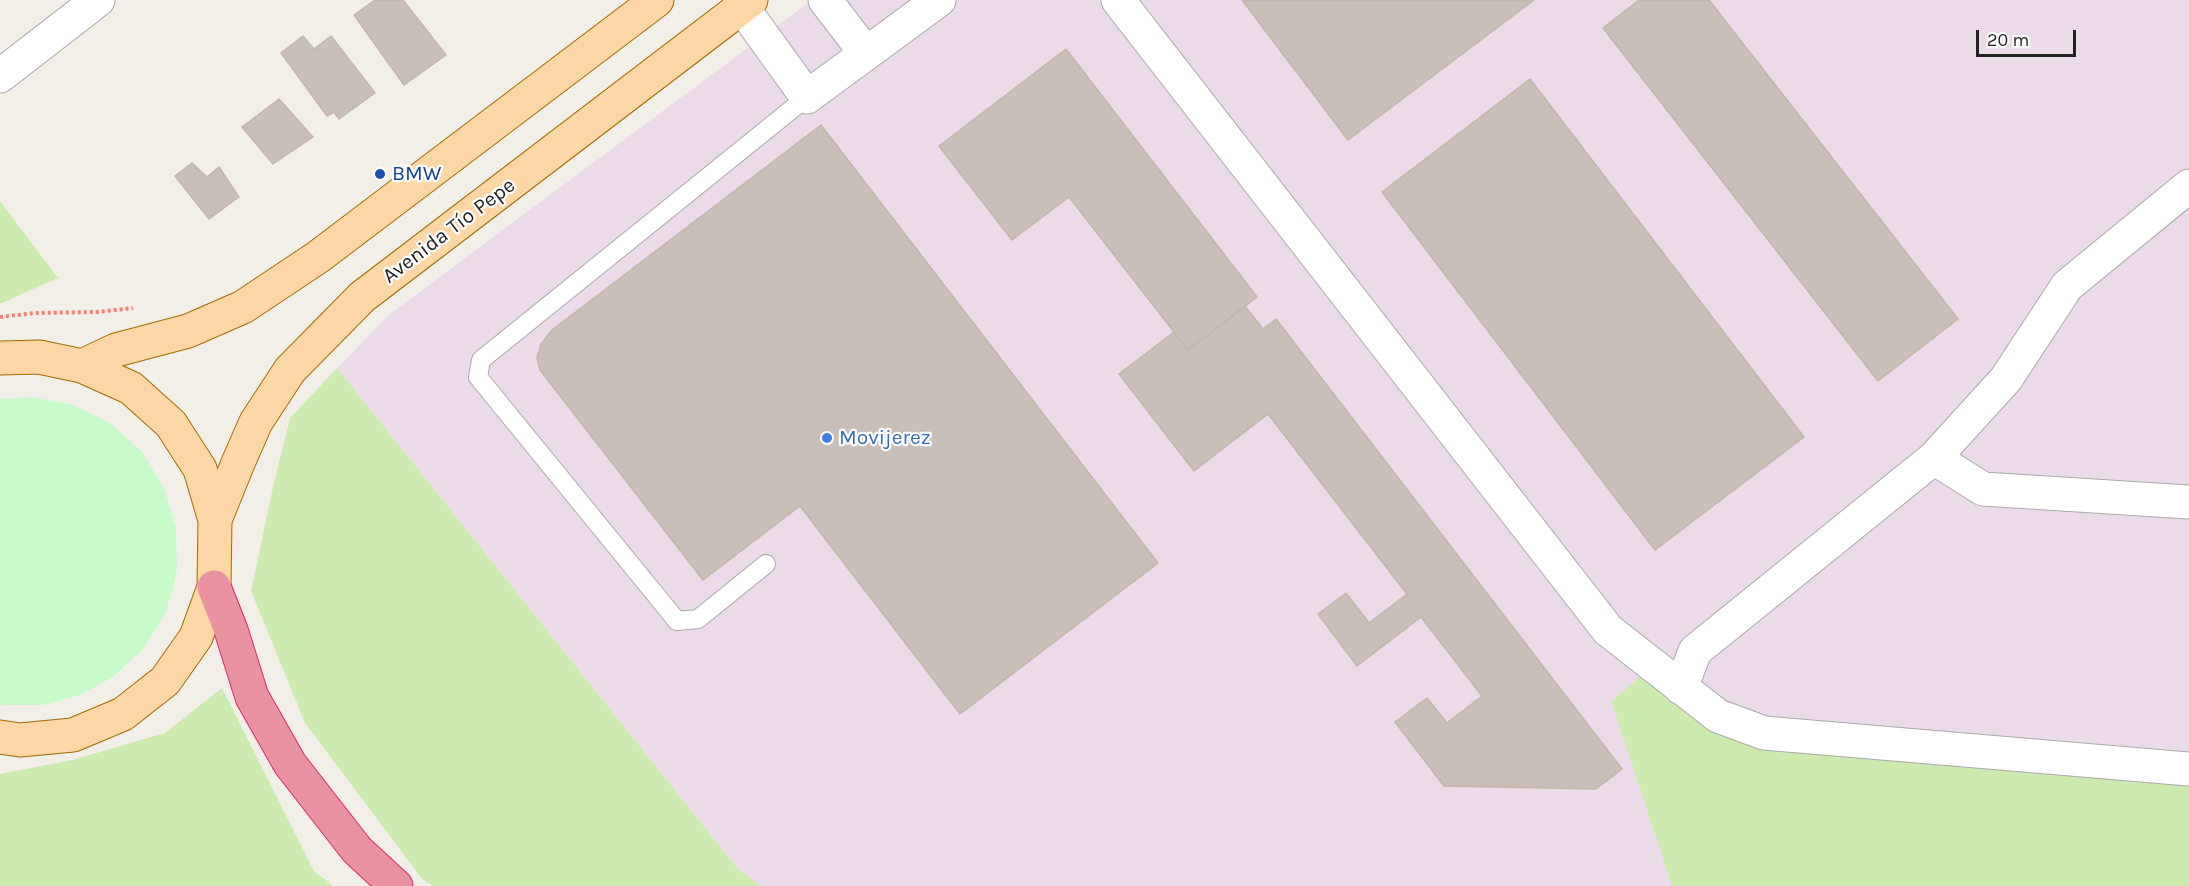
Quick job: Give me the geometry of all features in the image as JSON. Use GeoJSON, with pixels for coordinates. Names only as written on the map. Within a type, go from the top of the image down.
{"type":"FeatureCollection","features":[{"type":"Feature","properties":{"kind":"highway"},"geometry":{"type":"LineString","coordinates":[[214,587],[231,630],[252,697],[290,764],[357,850],[396,886]]}},
{"type":"Feature","properties":{"kind":"main road"},"geometry":{"type":"LineString","coordinates":[[82,366],[116,350],[188,331],[243,307],[318,257],[657,0]]}},
{"type":"Feature","properties":{"kind":"main road","name":"Avenida Tío Pepe"},"geometry":{"type":"LineString","coordinates":[[215,520],[256,422],[290,370],[362,297],[746,4]]}},
{"type":"Feature","properties":{"kind":"main road"},"geometry":{"type":"LineString","coordinates":[[0,358],[39,357],[82,366],[131,388],[171,424],[200,469],[215,520],[214,587],[196,637],[165,681],[123,714],[73,735],[20,740],[0,737]]}},
{"type":"Feature","properties":{"kind":"street"},"geometry":{"type":"LineString","coordinates":[[0,76],[99,0]]}},
{"type":"Feature","properties":{"kind":"street"},"geometry":{"type":"LineString","coordinates":[[825,0],[865,52]]}},
{"type":"Feature","properties":{"kind":"street"},"geometry":{"type":"LineString","coordinates":[[746,4],[807,97],[865,52],[939,0]]}},
{"type":"Feature","properties":{"kind":"street"},"geometry":{"type":"LineString","coordinates":[[1118,0],[1608,630],[1718,716],[1764,732],[2189,769]]}},
{"type":"Feature","properties":{"kind":"street"},"geometry":{"type":"LineString","coordinates":[[1681,688],[1695,651],[1934,458],[2006,380],[2067,286],[2189,186]]}},
{"type":"Feature","properties":{"kind":"street"},"geometry":{"type":"LineString","coordinates":[[1934,458],[1983,489],[2189,501]]}},
{"type":"Feature","properties":{"kind":"lane"},"geometry":{"type":"LineString","coordinates":[[766,564],[698,620],[677,621],[478,377],[480,360],[807,97]]}},
{"type":"Feature","properties":{"kind":"path"},"geometry":{"type":"LineString","coordinates":[[0,317],[138,308]]}},
{"type":"Feature","properties":{"kind":"shaded area"},"geometry":{"type":"Polygon","coordinates":[[[812,0],[2189,0],[2189,765],[1672,886],[761,886],[738,869],[337,368],[390,314],[812,0]]]}},
{"type":"Feature","properties":{"kind":"green space"},"geometry":{"type":"Polygon","coordinates":[[[0,201],[58,278],[0,304],[0,201]]]}},
{"type":"Feature","properties":{"kind":"green space"},"geometry":{"type":"Polygon","coordinates":[[[337,368],[738,869],[761,886],[433,886],[422,879],[305,723],[251,591],[290,418],[337,368]]]}},
{"type":"Feature","properties":{"kind":"green space"},"geometry":{"type":"Polygon","coordinates":[[[30,397],[71,404],[110,423],[142,452],[164,488],[176,528],[177,571],[166,612],[144,648],[113,677],[80,695],[42,705],[4,705],[0,704],[0,399],[30,397]]]}},
{"type":"Feature","properties":{"kind":"green space"},"geometry":{"type":"Polygon","coordinates":[[[1658,662],[1722,712],[2189,765],[2189,886],[1672,886],[1611,701],[1658,662]]]}},
{"type":"Feature","properties":{"kind":"green space"},"geometry":{"type":"Polygon","coordinates":[[[222,688],[314,871],[333,886],[0,886],[0,774],[72,760],[165,733],[222,688]]]}},
{"type":"Feature","properties":{"kind":"building"},"geometry":{"type":"Polygon","coordinates":[[[375,0],[403,0],[446,55],[404,85],[354,15],[375,0]]]}},
{"type":"Feature","properties":{"kind":"building"},"geometry":{"type":"Polygon","coordinates":[[[1242,0],[1534,0],[1348,140],[1242,0]]]}},
{"type":"Feature","properties":{"kind":"building"},"geometry":{"type":"Polygon","coordinates":[[[1639,0],[1709,0],[1958,319],[1878,381],[1603,28],[1639,0]]]}},
{"type":"Feature","properties":{"kind":"building"},"geometry":{"type":"Polygon","coordinates":[[[303,36],[314,49],[331,36],[375,93],[339,119],[334,112],[327,116],[281,53],[303,36]]]}},
{"type":"Feature","properties":{"kind":"building"},"geometry":{"type":"Polygon","coordinates":[[[1066,49],[1257,297],[1188,350],[1069,197],[1012,240],[939,146],[1066,49]]]}},
{"type":"Feature","properties":{"kind":"building"},"geometry":{"type":"Polygon","coordinates":[[[1530,79],[1804,437],[1655,550],[1382,192],[1530,79]]]}},
{"type":"Feature","properties":{"kind":"building"},"geometry":{"type":"Polygon","coordinates":[[[279,99],[313,137],[273,164],[242,127],[279,99]]]}},
{"type":"Feature","properties":{"kind":"building","name":"Movijerez"},"geometry":{"type":"Polygon","coordinates":[[[821,125],[1158,563],[960,714],[800,506],[703,580],[540,370],[537,358],[541,344],[552,330],[821,125]]]}},
{"type":"Feature","properties":{"kind":"building"},"geometry":{"type":"Polygon","coordinates":[[[192,163],[207,177],[219,167],[239,197],[209,219],[175,176],[192,163]]]}},
{"type":"Feature","properties":{"kind":"building"},"geometry":{"type":"Polygon","coordinates":[[[1245,306],[1263,329],[1276,319],[1622,769],[1596,789],[1444,786],[1395,722],[1427,698],[1447,723],[1482,696],[1421,617],[1357,666],[1318,614],[1346,593],[1369,623],[1407,594],[1268,414],[1194,471],[1119,374],[1174,332],[1188,350],[1245,306]]]}},
{"type":"Feature","properties":{"kind":"place","name":"BMW"},"geometry":{"type":"Point","coordinates":[380,174]}},
{"type":"Feature","properties":{"kind":"place","name":"Movijerez"},"geometry":{"type":"Point","coordinates":[827,438]}}]}
